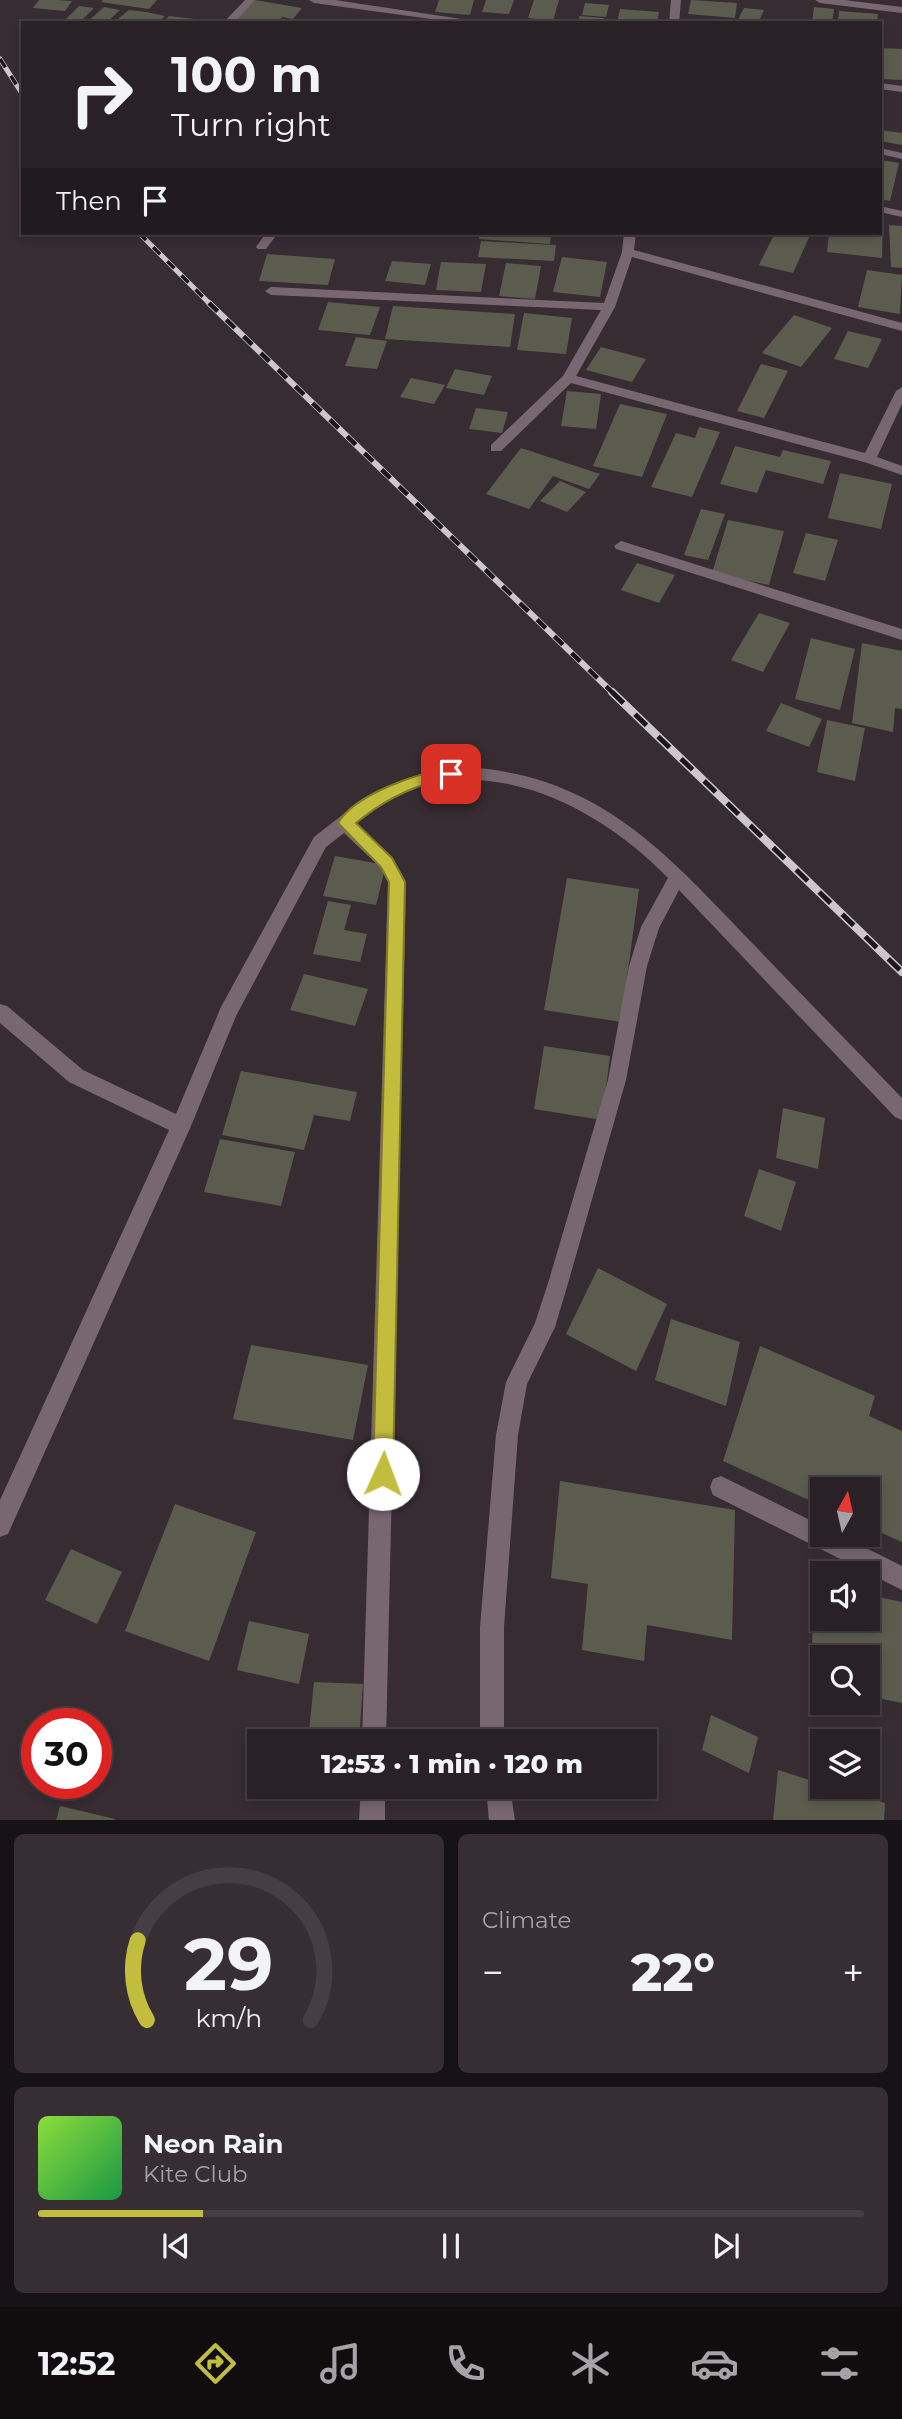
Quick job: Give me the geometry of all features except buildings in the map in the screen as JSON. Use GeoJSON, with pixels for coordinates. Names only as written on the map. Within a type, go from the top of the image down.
{"type":"FeatureCollection","features":[{"type":"Feature","properties":{"kind":"street"},"geometry":{"type":"LineString","coordinates":[[230,21],[250,0]]}},
{"type":"Feature","properties":{"kind":"street"},"geometry":{"type":"LineString","coordinates":[[314,0],[412,18],[455,21]]}},
{"type":"Feature","properties":{"kind":"street"},"geometry":{"type":"LineString","coordinates":[[674,21],[676,0]]}},
{"type":"Feature","properties":{"kind":"street"},"geometry":{"type":"LineString","coordinates":[[820,0],[902,10]]}},
{"type":"Feature","properties":{"kind":"street"},"geometry":{"type":"LineString","coordinates":[[882,86],[902,89]]}},
{"type":"Feature","properties":{"kind":"street"},"geometry":{"type":"LineString","coordinates":[[882,152],[902,156]]}},
{"type":"Feature","properties":{"kind":"street"},"geometry":{"type":"LineString","coordinates":[[882,209],[902,214]]}},
{"type":"Feature","properties":{"kind":"street"},"geometry":{"type":"LineString","coordinates":[[262,247],[271,235]]}},
{"type":"Feature","properties":{"kind":"street"},"geometry":{"type":"LineString","coordinates":[[496,448],[568,378],[609,307],[628,252],[630,235]]}},
{"type":"Feature","properties":{"kind":"street"},"geometry":{"type":"LineString","coordinates":[[628,252],[902,327]]}},
{"type":"Feature","properties":{"kind":"street"},"geometry":{"type":"LineString","coordinates":[[271,292],[609,307]]}},
{"type":"Feature","properties":{"kind":"street"},"geometry":{"type":"LineString","coordinates":[[568,378],[869,459],[902,471]]}},
{"type":"Feature","properties":{"kind":"street"},"geometry":{"type":"LineString","coordinates":[[869,459],[902,391]]}},
{"type":"Feature","properties":{"kind":"street"},"geometry":{"type":"LineString","coordinates":[[621,546],[902,635]]}},
{"type":"Feature","properties":{"kind":"street"},"geometry":{"type":"LineString","coordinates":[[0,1526],[181,1126],[228,1013],[320,842],[370,803],[434,776],[468,773],[506,776],[560,794],[612,821],[659,858],[902,1111]]}},
{"type":"Feature","properties":{"kind":"street"},"geometry":{"type":"LineString","coordinates":[[345,823],[387,863],[397,882],[374,1729]]}},
{"type":"Feature","properties":{"kind":"street"},"geometry":{"type":"LineString","coordinates":[[492,1729],[492,1627],[506,1435],[517,1382],[544,1327],[559,1280],[617,1080],[638,966],[650,927],[677,877]]}},
{"type":"Feature","properties":{"kind":"street"},"geometry":{"type":"LineString","coordinates":[[0,1012],[76,1076],[181,1126]]}},
{"type":"Feature","properties":{"kind":"street"},"geometry":{"type":"LineString","coordinates":[[721,1487],[902,1577]]}},
{"type":"Feature","properties":{"kind":"street"},"geometry":{"type":"LineString","coordinates":[[372,1820],[373,1799]]}},
{"type":"Feature","properties":{"kind":"street"},"geometry":{"type":"LineString","coordinates":[[499,1799],[502,1820]]}},
{"type":"Feature","properties":{"kind":"railway"},"geometry":{"type":"LineString","coordinates":[[0,59],[21,92]]}},
{"type":"Feature","properties":{"kind":"railway"},"geometry":{"type":"LineString","coordinates":[[141,235],[209,303]]}},
{"type":"Feature","properties":{"kind":"railway"},"geometry":{"type":"LineString","coordinates":[[209,303],[613,693]]}},
{"type":"Feature","properties":{"kind":"railway"},"geometry":{"type":"LineString","coordinates":[[612,692],[902,972]]}},
{"type":"Feature","properties":{"kind":"route"},"geometry":{"type":"LineString","coordinates":[[383,1474],[397,882],[387,863],[345,823],[370,803],[401,788],[434,776],[451,774]]}}]}
